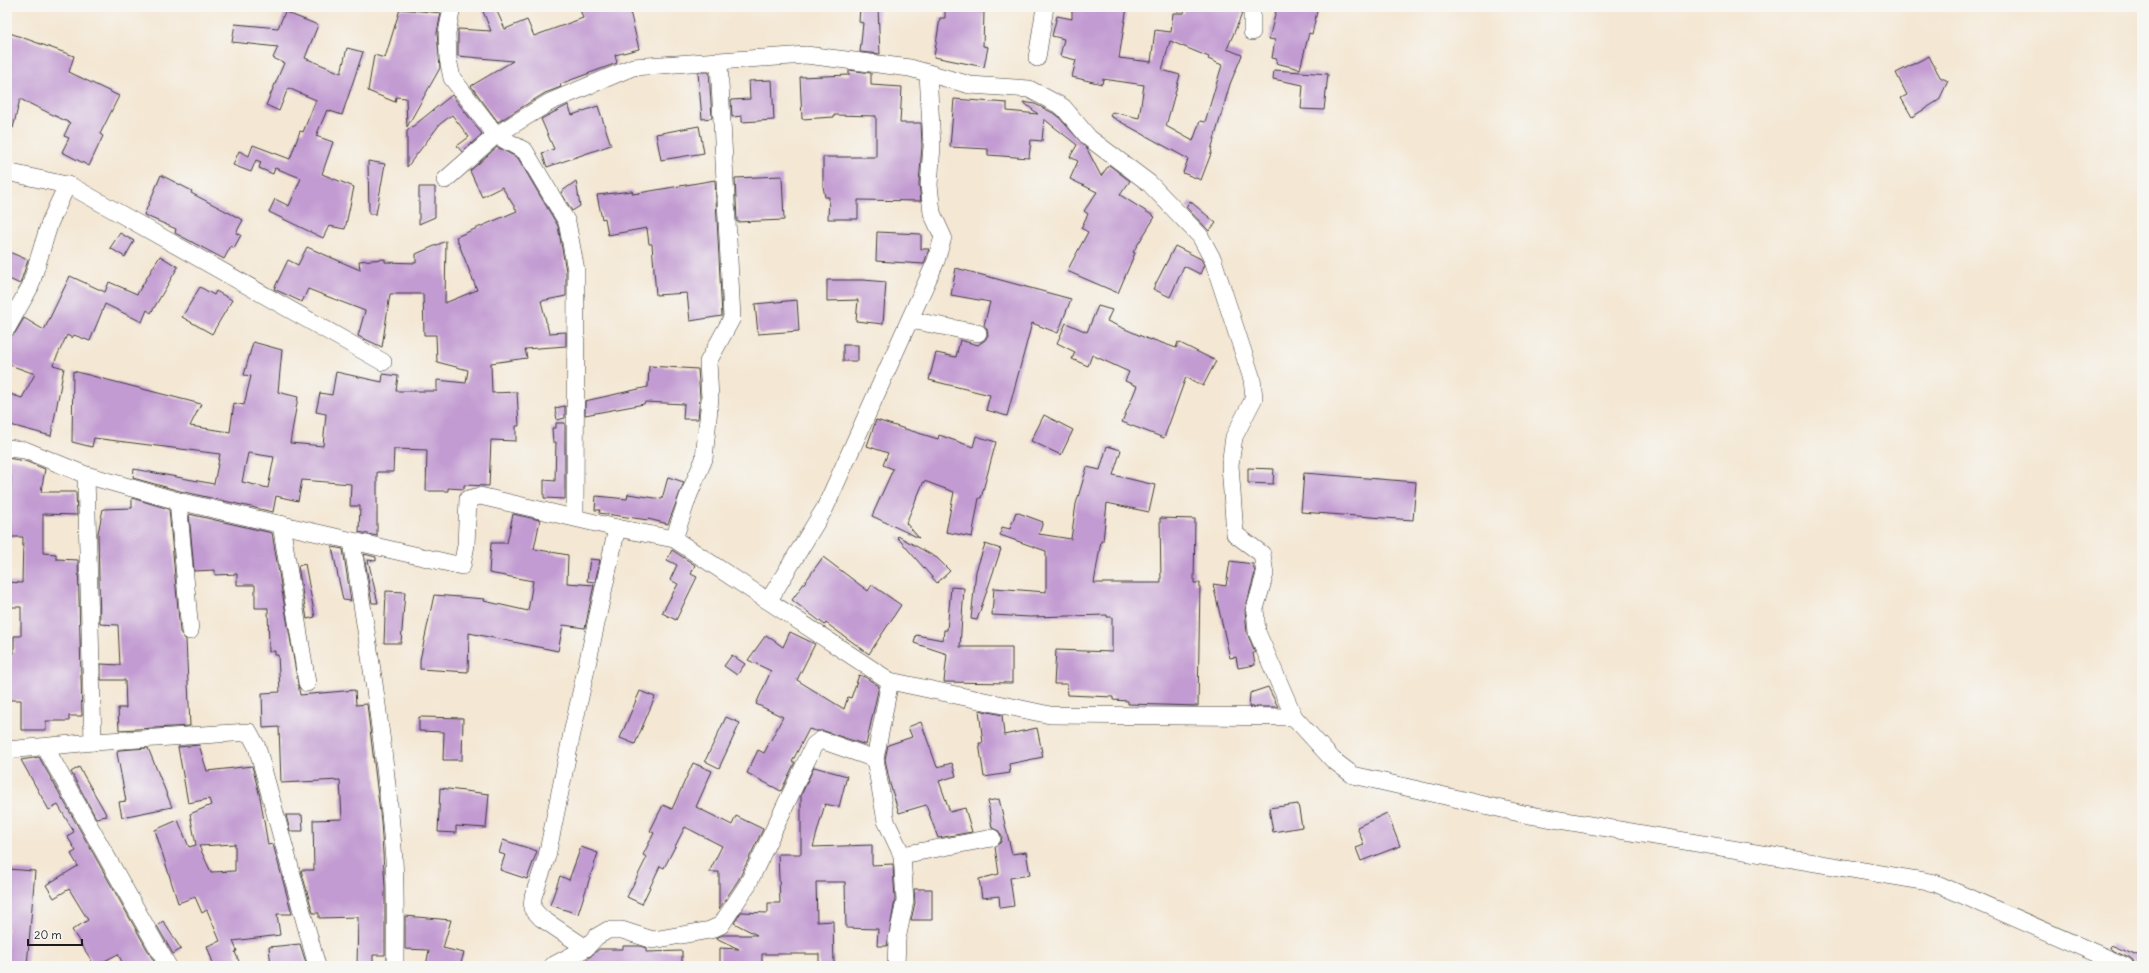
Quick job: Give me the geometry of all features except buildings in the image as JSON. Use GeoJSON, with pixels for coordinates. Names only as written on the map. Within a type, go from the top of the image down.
{"type":"FeatureCollection","features":[{"type":"Feature","properties":{"kind":"street"},"geometry":{"type":"LineString","coordinates":[[452,7],[447,33],[448,58],[452,78],[496,135],[525,151],[566,222],[576,270],[575,516]]}},
{"type":"Feature","properties":{"kind":"street"},"geometry":{"type":"LineString","coordinates":[[1037,58],[1045,7]]}},
{"type":"Feature","properties":{"kind":"street"},"geometry":{"type":"LineString","coordinates":[[1252,7],[1252,32]]}},
{"type":"Feature","properties":{"kind":"street"},"geometry":{"type":"LineString","coordinates":[[445,180],[496,135],[550,102],[633,67],[806,55],[910,68],[970,85],[1029,89],[1063,107],[1089,138],[1149,183],[1200,236],[1214,260],[1252,379],[1254,398],[1234,437],[1230,465],[1235,534],[1262,554],[1265,574],[1255,609],[1257,632],[1294,717],[1333,760],[1353,775],[1524,814],[1935,883],[2125,966]]}},
{"type":"Feature","properties":{"kind":"street"},"geometry":{"type":"LineString","coordinates":[[674,539],[688,497],[704,459],[710,398],[708,362],[732,318],[719,62]]}},
{"type":"Feature","properties":{"kind":"street"},"geometry":{"type":"LineString","coordinates":[[769,600],[825,508],[936,261],[943,237],[932,213],[929,185],[932,146],[928,73]]}},
{"type":"Feature","properties":{"kind":"street"},"geometry":{"type":"LineString","coordinates":[[7,172],[67,185],[383,362]]}},
{"type":"Feature","properties":{"kind":"street"},"geometry":{"type":"LineString","coordinates":[[7,328],[30,287],[50,222],[67,185]]}},
{"type":"Feature","properties":{"kind":"street"},"geometry":{"type":"LineString","coordinates":[[910,320],[978,333]]}},
{"type":"Feature","properties":{"kind":"street"},"geometry":{"type":"LineString","coordinates":[[7,448],[25,450],[86,475],[178,501],[462,566],[466,545],[468,499],[480,496],[575,516],[617,528],[674,539],[769,600],[890,681],[1050,715],[1294,717]]}},
{"type":"Feature","properties":{"kind":"street"},"geometry":{"type":"LineString","coordinates":[[86,475],[93,742]]}},
{"type":"Feature","properties":{"kind":"street"},"geometry":{"type":"LineString","coordinates":[[178,501],[190,631]]}},
{"type":"Feature","properties":{"kind":"street"},"geometry":{"type":"LineString","coordinates":[[281,524],[307,683]]}},
{"type":"Feature","properties":{"kind":"street"},"geometry":{"type":"LineString","coordinates":[[586,948],[541,918],[532,908],[533,897],[547,856],[617,528]]}},
{"type":"Feature","properties":{"kind":"street"},"geometry":{"type":"LineString","coordinates":[[352,542],[374,676],[385,765],[394,861],[395,966]]}},
{"type":"Feature","properties":{"kind":"street"},"geometry":{"type":"LineString","coordinates":[[890,681],[874,759],[886,821],[902,855],[905,901],[896,939],[896,966]]}},
{"type":"Feature","properties":{"kind":"street"},"geometry":{"type":"LineString","coordinates":[[7,750],[93,742],[249,732],[257,747],[317,966]]}},
{"type":"Feature","properties":{"kind":"street"},"geometry":{"type":"LineString","coordinates":[[552,966],[586,948],[596,937],[608,930],[622,930],[653,940],[710,930],[721,925],[748,884],[814,745],[821,740],[874,759]]}},
{"type":"Feature","properties":{"kind":"street"},"geometry":{"type":"LineString","coordinates":[[45,747],[168,966]]}},
{"type":"Feature","properties":{"kind":"street"},"geometry":{"type":"LineString","coordinates":[[902,855],[992,838]]}}]}
